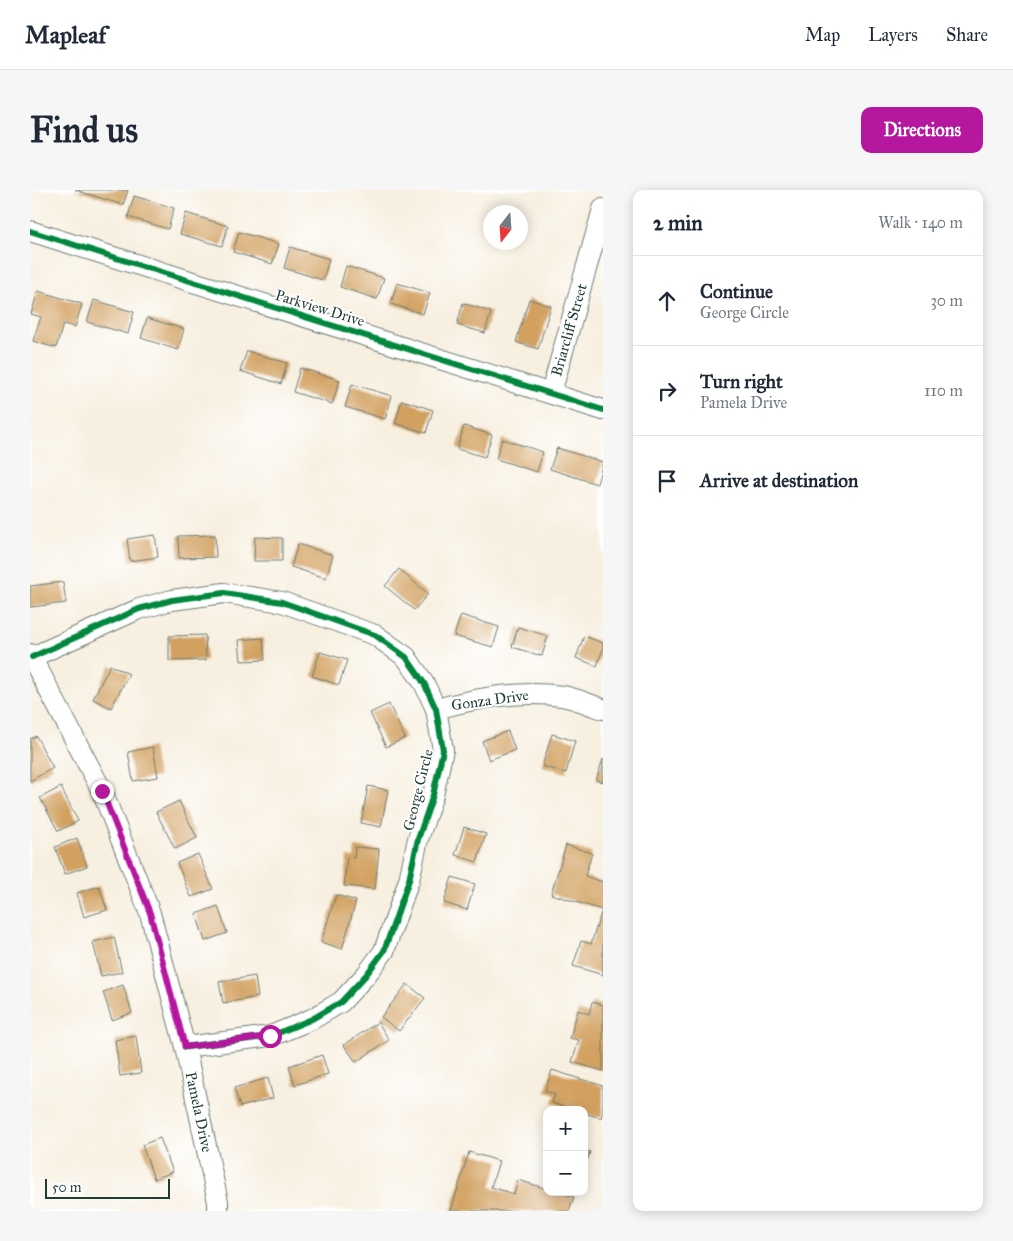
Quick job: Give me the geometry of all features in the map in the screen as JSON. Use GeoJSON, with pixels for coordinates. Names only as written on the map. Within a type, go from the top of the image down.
{"type":"FeatureCollection","features":[{"type":"Feature","properties":{"kind":"street","name":"Briarcliff Street"},"geometry":{"type":"LineString","coordinates":[[551,393],[603,209]]}},
{"type":"Feature","properties":{"kind":"street","name":"Parkview Drive"},"geometry":{"type":"LineString","coordinates":[[30,231],[603,410]]}},
{"type":"Feature","properties":{"kind":"street","name":"George Circle"},"geometry":{"type":"LineString","coordinates":[[31,655],[139,609],[172,600],[224,593],[282,602],[376,634],[406,657],[424,683],[436,709],[443,750],[433,795],[418,839],[410,880],[384,951],[366,975],[341,1002],[312,1019],[270,1036],[185,1047]]}},
{"type":"Feature","properties":{"kind":"street","name":"Pamela Drive"},"geometry":{"type":"LineString","coordinates":[[31,655],[102,791],[146,904],[185,1047],[218,1202],[218,1211]]}},
{"type":"Feature","properties":{"kind":"street","name":"Gonza Drive"},"geometry":{"type":"LineString","coordinates":[[436,709],[468,700],[514,694],[538,694],[564,696],[603,709]]}},
{"type":"Feature","properties":{"kind":"building"},"geometry":{"type":"Polygon","coordinates":[[[75,190],[128,190],[123,205],[75,190]]]}},
{"type":"Feature","properties":{"kind":"building"},"geometry":{"type":"Polygon","coordinates":[[[134,196],[174,208],[168,229],[128,217],[134,196]]]}},
{"type":"Feature","properties":{"kind":"building"},"geometry":{"type":"Polygon","coordinates":[[[186,213],[228,226],[222,246],[180,234],[186,213]]]}},
{"type":"Feature","properties":{"kind":"building"},"geometry":{"type":"Polygon","coordinates":[[[239,232],[279,244],[272,264],[233,252],[239,232]]]}},
{"type":"Feature","properties":{"kind":"building"},"geometry":{"type":"Polygon","coordinates":[[[290,247],[329,259],[323,280],[284,268],[290,247]]]}},
{"type":"Feature","properties":{"kind":"building"},"geometry":{"type":"Polygon","coordinates":[[[346,266],[384,278],[377,299],[340,287],[346,266]]]}},
{"type":"Feature","properties":{"kind":"building"},"geometry":{"type":"Polygon","coordinates":[[[397,283],[430,293],[423,314],[391,304],[397,283]]]}},
{"type":"Feature","properties":{"kind":"building"},"geometry":{"type":"Polygon","coordinates":[[[38,291],[82,304],[75,327],[63,324],[56,348],[33,341],[41,317],[31,314],[38,291]]]}},
{"type":"Feature","properties":{"kind":"building"},"geometry":{"type":"Polygon","coordinates":[[[529,299],[551,306],[538,349],[516,342],[529,299]]]}},
{"type":"Feature","properties":{"kind":"building"},"geometry":{"type":"Polygon","coordinates":[[[94,300],[134,312],[128,334],[87,322],[94,300]]]}},
{"type":"Feature","properties":{"kind":"building"},"geometry":{"type":"Polygon","coordinates":[[[463,303],[491,312],[485,333],[457,325],[463,303]]]}},
{"type":"Feature","properties":{"kind":"building"},"geometry":{"type":"Polygon","coordinates":[[[147,318],[184,329],[178,350],[141,338],[147,318]]]}},
{"type":"Feature","properties":{"kind":"building"},"geometry":{"type":"Polygon","coordinates":[[[247,351],[287,363],[281,384],[240,371],[247,351]]]}},
{"type":"Feature","properties":{"kind":"building"},"geometry":{"type":"Polygon","coordinates":[[[300,368],[340,380],[332,404],[293,392],[300,368]]]}},
{"type":"Feature","properties":{"kind":"building"},"geometry":{"type":"Polygon","coordinates":[[[352,384],[392,396],[385,419],[345,407],[352,384]]]}},
{"type":"Feature","properties":{"kind":"building"},"geometry":{"type":"Polygon","coordinates":[[[402,400],[433,410],[426,433],[395,423],[402,400]]]}},
{"type":"Feature","properties":{"kind":"building"},"geometry":{"type":"Polygon","coordinates":[[[464,426],[492,435],[485,457],[457,449],[464,426]]]}},
{"type":"Feature","properties":{"kind":"building"},"geometry":{"type":"Polygon","coordinates":[[[502,439],[543,452],[537,472],[496,459],[502,439]]]}},
{"type":"Feature","properties":{"kind":"building"},"geometry":{"type":"Polygon","coordinates":[[[557,448],[603,462],[597,484],[550,469],[557,448]]]}},
{"type":"Feature","properties":{"kind":"building"},"geometry":{"type":"Polygon","coordinates":[[[155,535],[158,557],[130,561],[127,539],[155,535]]]}},
{"type":"Feature","properties":{"kind":"building"},"geometry":{"type":"Polygon","coordinates":[[[215,535],[216,557],[179,558],[178,536],[215,535]]]}},
{"type":"Feature","properties":{"kind":"building"},"geometry":{"type":"Polygon","coordinates":[[[255,537],[282,538],[282,561],[254,561],[255,537]]]}},
{"type":"Feature","properties":{"kind":"building"},"geometry":{"type":"Polygon","coordinates":[[[298,544],[333,555],[326,578],[291,567],[298,544]]]}},
{"type":"Feature","properties":{"kind":"building"},"geometry":{"type":"Polygon","coordinates":[[[399,569],[428,594],[414,610],[385,586],[399,569]]]}},
{"type":"Feature","properties":{"kind":"building"},"geometry":{"type":"Polygon","coordinates":[[[63,582],[66,603],[30,607],[30,586],[63,582]]]}},
{"type":"Feature","properties":{"kind":"building"},"geometry":{"type":"Polygon","coordinates":[[[461,615],[499,627],[493,647],[454,636],[461,615]]]}},
{"type":"Feature","properties":{"kind":"building"},"geometry":{"type":"Polygon","coordinates":[[[518,627],[548,636],[542,656],[512,647],[518,627]]]}},
{"type":"Feature","properties":{"kind":"building"},"geometry":{"type":"Polygon","coordinates":[[[205,635],[206,660],[169,661],[169,636],[205,635]]]}},
{"type":"Feature","properties":{"kind":"building"},"geometry":{"type":"Polygon","coordinates":[[[584,636],[603,643],[603,649],[597,666],[576,658],[584,636]]]}},
{"type":"Feature","properties":{"kind":"building"},"geometry":{"type":"Polygon","coordinates":[[[263,638],[265,660],[241,661],[239,640],[263,638]]]}},
{"type":"Feature","properties":{"kind":"building"},"geometry":{"type":"Polygon","coordinates":[[[320,652],[347,660],[339,685],[312,676],[320,652]]]}},
{"type":"Feature","properties":{"kind":"building"},"geometry":{"type":"Polygon","coordinates":[[[110,665],[129,674],[111,708],[93,699],[110,665]]]}},
{"type":"Feature","properties":{"kind":"building"},"geometry":{"type":"Polygon","coordinates":[[[389,704],[405,738],[386,747],[370,713],[389,704]]]}},
{"type":"Feature","properties":{"kind":"building"},"geometry":{"type":"Polygon","coordinates":[[[508,731],[515,750],[489,760],[482,741],[508,731]]]}},
{"type":"Feature","properties":{"kind":"building"},"geometry":{"type":"Polygon","coordinates":[[[552,734],[575,741],[566,773],[542,766],[552,734]]]}},
{"type":"Feature","properties":{"kind":"building"},"geometry":{"type":"Polygon","coordinates":[[[36,736],[53,768],[30,781],[30,739],[36,736]]]}},
{"type":"Feature","properties":{"kind":"building"},"geometry":{"type":"Polygon","coordinates":[[[153,747],[158,777],[133,781],[128,752],[153,747]]]}},
{"type":"Feature","properties":{"kind":"building"},"geometry":{"type":"Polygon","coordinates":[[[603,759],[603,782],[596,780],[603,759]]]}},
{"type":"Feature","properties":{"kind":"building"},"geometry":{"type":"Polygon","coordinates":[[[368,786],[388,790],[381,827],[361,823],[368,786]]]}},
{"type":"Feature","properties":{"kind":"building"},"geometry":{"type":"Polygon","coordinates":[[[61,787],[78,821],[58,831],[40,798],[61,787]]]}},
{"type":"Feature","properties":{"kind":"building"},"geometry":{"type":"Polygon","coordinates":[[[179,801],[197,838],[175,849],[156,812],[179,801]]]}},
{"type":"Feature","properties":{"kind":"building"},"geometry":{"type":"Polygon","coordinates":[[[464,827],[486,834],[477,862],[455,855],[464,827]]]}},
{"type":"Feature","properties":{"kind":"building"},"geometry":{"type":"Polygon","coordinates":[[[77,838],[87,866],[65,874],[55,847],[77,838]]]}},
{"type":"Feature","properties":{"kind":"building"},"geometry":{"type":"Polygon","coordinates":[[[566,845],[592,853],[585,876],[603,882],[603,975],[573,966],[581,941],[591,944],[602,910],[551,894],[566,845]]]}},
{"type":"Feature","properties":{"kind":"building"},"geometry":{"type":"Polygon","coordinates":[[[355,847],[379,849],[375,889],[344,886],[347,857],[354,858],[355,847]]]}},
{"type":"Feature","properties":{"kind":"building"},"geometry":{"type":"Polygon","coordinates":[[[198,854],[213,889],[191,897],[177,863],[198,854]]]}},
{"type":"Feature","properties":{"kind":"building"},"geometry":{"type":"Polygon","coordinates":[[[452,877],[475,884],[467,910],[444,903],[452,877]]]}},
{"type":"Feature","properties":{"kind":"building"},"geometry":{"type":"Polygon","coordinates":[[[99,886],[107,910],[84,917],[77,893],[99,886]]]}},
{"type":"Feature","properties":{"kind":"building"},"geometry":{"type":"Polygon","coordinates":[[[336,895],[356,901],[342,949],[321,942],[336,895]]]}},
{"type":"Feature","properties":{"kind":"building"},"geometry":{"type":"Polygon","coordinates":[[[218,906],[227,933],[205,941],[196,914],[218,906]]]}},
{"type":"Feature","properties":{"kind":"building"},"geometry":{"type":"Polygon","coordinates":[[[114,937],[122,972],[101,976],[93,942],[114,937]]]}},
{"type":"Feature","properties":{"kind":"building"},"geometry":{"type":"Polygon","coordinates":[[[255,976],[258,997],[223,1003],[219,982],[255,976]]]}},
{"type":"Feature","properties":{"kind":"building"},"geometry":{"type":"Polygon","coordinates":[[[407,984],[425,998],[399,1031],[381,1017],[407,984]]]}},
{"type":"Feature","properties":{"kind":"building"},"geometry":{"type":"Polygon","coordinates":[[[123,985],[132,1013],[112,1020],[103,992],[123,985]]]}},
{"type":"Feature","properties":{"kind":"building"},"geometry":{"type":"Polygon","coordinates":[[[592,1002],[603,1005],[603,1071],[572,1062],[579,1040],[570,1038],[578,1010],[589,1014],[592,1002]]]}},
{"type":"Feature","properties":{"kind":"building"},"geometry":{"type":"Polygon","coordinates":[[[378,1022],[389,1040],[356,1062],[344,1045],[378,1022]]]}},
{"type":"Feature","properties":{"kind":"building"},"geometry":{"type":"Polygon","coordinates":[[[136,1036],[141,1073],[120,1076],[115,1040],[136,1036]]]}},
{"type":"Feature","properties":{"kind":"building"},"geometry":{"type":"Polygon","coordinates":[[[322,1055],[328,1074],[295,1085],[289,1066],[322,1055]]]}},
{"type":"Feature","properties":{"kind":"building"},"geometry":{"type":"Polygon","coordinates":[[[552,1070],[603,1086],[601,1118],[588,1114],[588,1106],[561,1106],[552,1103],[555,1094],[545,1091],[552,1070]]]}},
{"type":"Feature","properties":{"kind":"building"},"geometry":{"type":"Polygon","coordinates":[[[268,1078],[273,1098],[240,1107],[234,1088],[268,1078]]]}},
{"type":"Feature","properties":{"kind":"building"},"geometry":{"type":"Polygon","coordinates":[[[160,1138],[173,1172],[154,1179],[142,1145],[160,1138]]]}},
{"type":"Feature","properties":{"kind":"building"},"geometry":{"type":"Polygon","coordinates":[[[469,1152],[499,1161],[491,1187],[514,1194],[518,1180],[543,1188],[543,1196],[574,1197],[569,1211],[451,1211],[469,1152]]]}},
{"type":"Feature","properties":{"kind":"cycle path"},"geometry":{"type":"LineString","coordinates":[[30,231],[603,410]]}},
{"type":"Feature","properties":{"kind":"cycle path"},"geometry":{"type":"LineString","coordinates":[[32,657],[139,609],[172,600],[224,593],[282,602],[375,635],[406,657],[424,683],[436,709],[443,750],[433,795],[418,839],[409,880],[384,951],[366,975],[341,1002],[312,1019],[271,1036],[185,1047]]}},
{"type":"Feature","properties":{"kind":"route"},"geometry":{"type":"LineString","coordinates":[[102,791],[150,913],[185,1047],[270,1036]]}}]}
